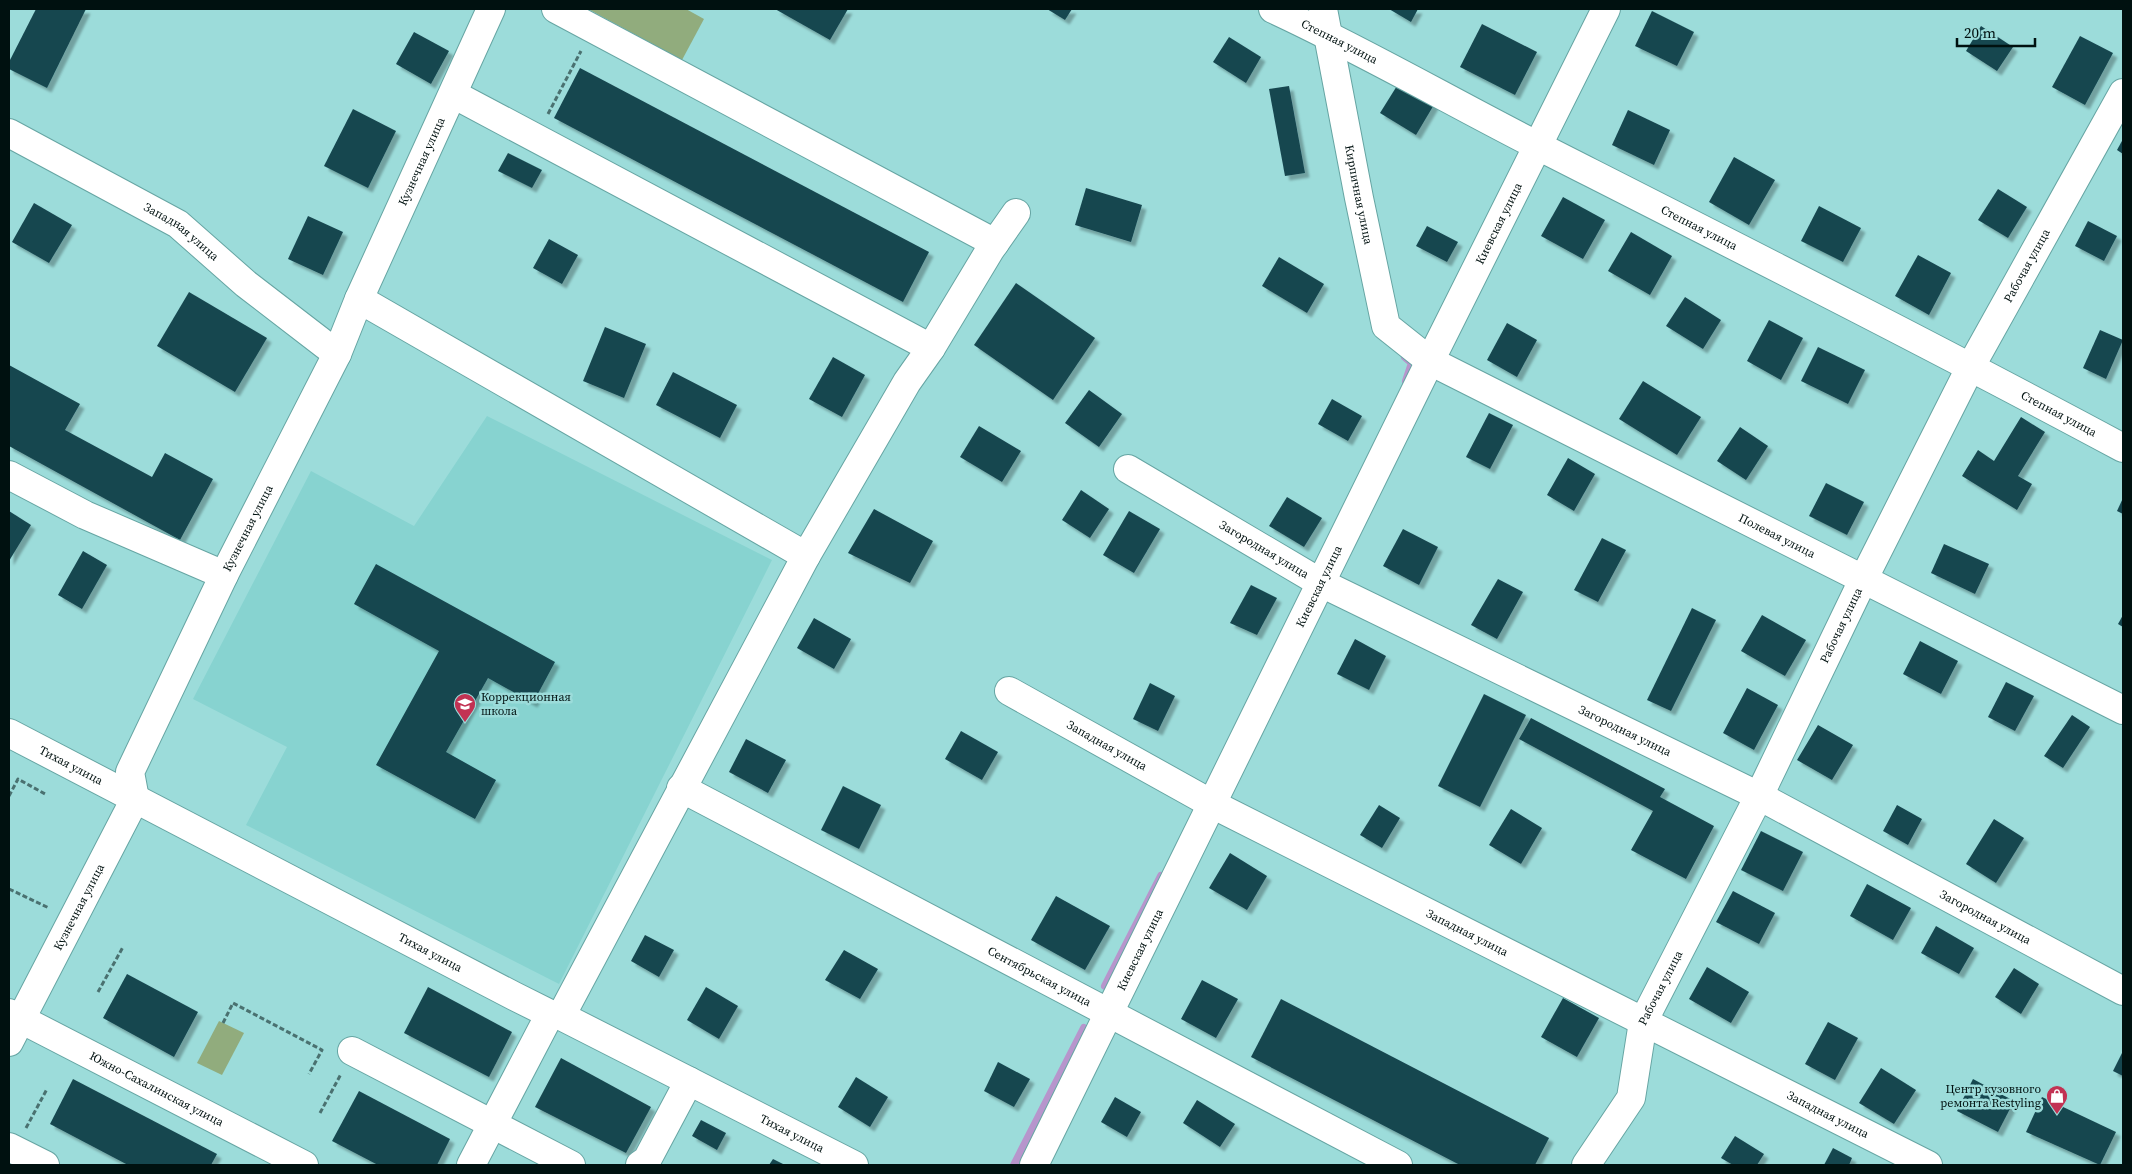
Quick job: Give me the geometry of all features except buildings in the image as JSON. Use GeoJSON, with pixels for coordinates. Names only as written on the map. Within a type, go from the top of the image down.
{"type":"FeatureCollection","features":[{"type":"Feature","properties":{"kind":"street","name":"Кузнечная улица"},"geometry":{"type":"LineString","coordinates":[[13,1025],[135,799],[130,772],[224,575],[337,354],[359,299],[491,9]]}},
{"type":"Feature","properties":{"kind":"street"},"geometry":{"type":"LineString","coordinates":[[556,9],[995,243]]}},
{"type":"Feature","properties":{"kind":"street","name":"Степная улица"},"geometry":{"type":"LineString","coordinates":[[1273,9],[1326,22],[1537,145],[1971,366],[2123,448]]}},
{"type":"Feature","properties":{"kind":"street","name":"Киевская улица"},"geometry":{"type":"LineString","coordinates":[[1034,1165],[1430,361],[1606,9]]}},
{"type":"Feature","properties":{"kind":"street","name":"Кирпичная улица"},"geometry":{"type":"LineString","coordinates":[[1326,22],[1359,198],[1386,326],[1430,361]]}},
{"type":"Feature","properties":{"kind":"street","name":"Рабочая улица"},"geometry":{"type":"LineString","coordinates":[[1586,1165],[1631,1098],[1643,1022],[1759,796],[1863,580],[1971,366],[2123,93]]}},
{"type":"Feature","properties":{"kind":"street"},"geometry":{"type":"LineString","coordinates":[[453,94],[931,348]]}},
{"type":"Feature","properties":{"kind":"street","name":"Западная улица"},"geometry":{"type":"LineString","coordinates":[[9,133],[178,224],[246,284],[337,354]]}},
{"type":"Feature","properties":{"kind":"street"},"geometry":{"type":"LineString","coordinates":[[471,1165],[681,788],[806,556],[907,382],[931,348],[995,243],[1016,213]]}},
{"type":"Feature","properties":{"kind":"street"},"geometry":{"type":"LineString","coordinates":[[359,299],[806,556]]}},
{"type":"Feature","properties":{"kind":"street","name":"Полевая улица"},"geometry":{"type":"LineString","coordinates":[[1430,361],[2123,710]]}},
{"type":"Feature","properties":{"kind":"street","name":"Загородная улица"},"geometry":{"type":"LineString","coordinates":[[1128,469],[1321,583],[1759,796],[2123,991]]}},
{"type":"Feature","properties":{"kind":"street"},"geometry":{"type":"LineString","coordinates":[[9,475],[85,515],[224,575]]}},
{"type":"Feature","properties":{"kind":"street","name":"Западная улица"},"geometry":{"type":"LineString","coordinates":[[1009,691],[1212,804],[1928,1165]]}},
{"type":"Feature","properties":{"kind":"street","name":"Тихая улица"},"geometry":{"type":"LineString","coordinates":[[9,733],[556,1015],[854,1165]]}},
{"type":"Feature","properties":{"kind":"street","name":"Сентябрьская улица"},"geometry":{"type":"LineString","coordinates":[[681,788],[1109,1015],[1398,1165]]}},
{"type":"Feature","properties":{"kind":"street","name":"Южно-Сахалинская улица"},"geometry":{"type":"LineString","coordinates":[[13,1025],[304,1165]]}},
{"type":"Feature","properties":{"kind":"street"},"geometry":{"type":"LineString","coordinates":[[347,1061],[493,1124],[571,1165]]}},
{"type":"Feature","properties":{"kind":"street"},"geometry":{"type":"LineString","coordinates":[[640,1165],[647,1160],[689,1082]]}},
{"type":"Feature","properties":{"kind":"street"},"geometry":{"type":"LineString","coordinates":[[16,1141],[45,1165]]}},
{"type":"Feature","properties":{"kind":"path"},"geometry":{"type":"LineString","coordinates":[[536,138],[593,29]]}},
{"type":"Feature","properties":{"kind":"path"},"geometry":{"type":"LineString","coordinates":[[9,796],[18,779],[47,795]]}},
{"type":"Feature","properties":{"kind":"path"},"geometry":{"type":"LineString","coordinates":[[9,889],[56,911]]}},
{"type":"Feature","properties":{"kind":"path"},"geometry":{"type":"LineString","coordinates":[[98,992],[122,947]]}},
{"type":"Feature","properties":{"kind":"path"},"geometry":{"type":"LineString","coordinates":[[223,1023],[233,1004],[322,1050],[309,1074]]}},
{"type":"Feature","properties":{"kind":"path"},"geometry":{"type":"LineString","coordinates":[[320,1113],[347,1061]]}},
{"type":"Feature","properties":{"kind":"path"},"geometry":{"type":"LineString","coordinates":[[16,1141],[47,1089]]}},
{"type":"Feature","properties":{"kind":"shaded area","name":"Коррекционная школа"},"geometry":{"type":"Polygon","coordinates":[[[487,416],[772,560],[559,984],[246,825],[287,747],[193,699],[311,471],[414,526],[487,416]]]}},
{"type":"Feature","properties":{"kind":"green space"},"geometry":{"type":"Polygon","coordinates":[[[588,9],[686,9],[704,19],[682,60],[588,9]]]}},
{"type":"Feature","properties":{"kind":"green space"},"geometry":{"type":"Polygon","coordinates":[[[219,1021],[244,1033],[222,1075],[197,1063],[219,1021]]]}},
{"type":"Feature","properties":{"kind":"waterway"},"geometry":{"type":"LineString","coordinates":[[1405,357],[1412,363],[1406,381]]}},
{"type":"Feature","properties":{"kind":"waterway"},"geometry":{"type":"LineString","coordinates":[[1105,986],[1161,876]]}},
{"type":"Feature","properties":{"kind":"waterway"},"geometry":{"type":"LineString","coordinates":[[1014,1165],[1084,1028]]}},
{"type":"Feature","properties":{"kind":"place","name":"Коррекционная школа"},"geometry":{"type":"Point","coordinates":[465,723]}},
{"type":"Feature","properties":{"kind":"place","name":"Центр кузовного ремонта Restyling"},"geometry":{"type":"Point","coordinates":[2057,1115]}}]}
